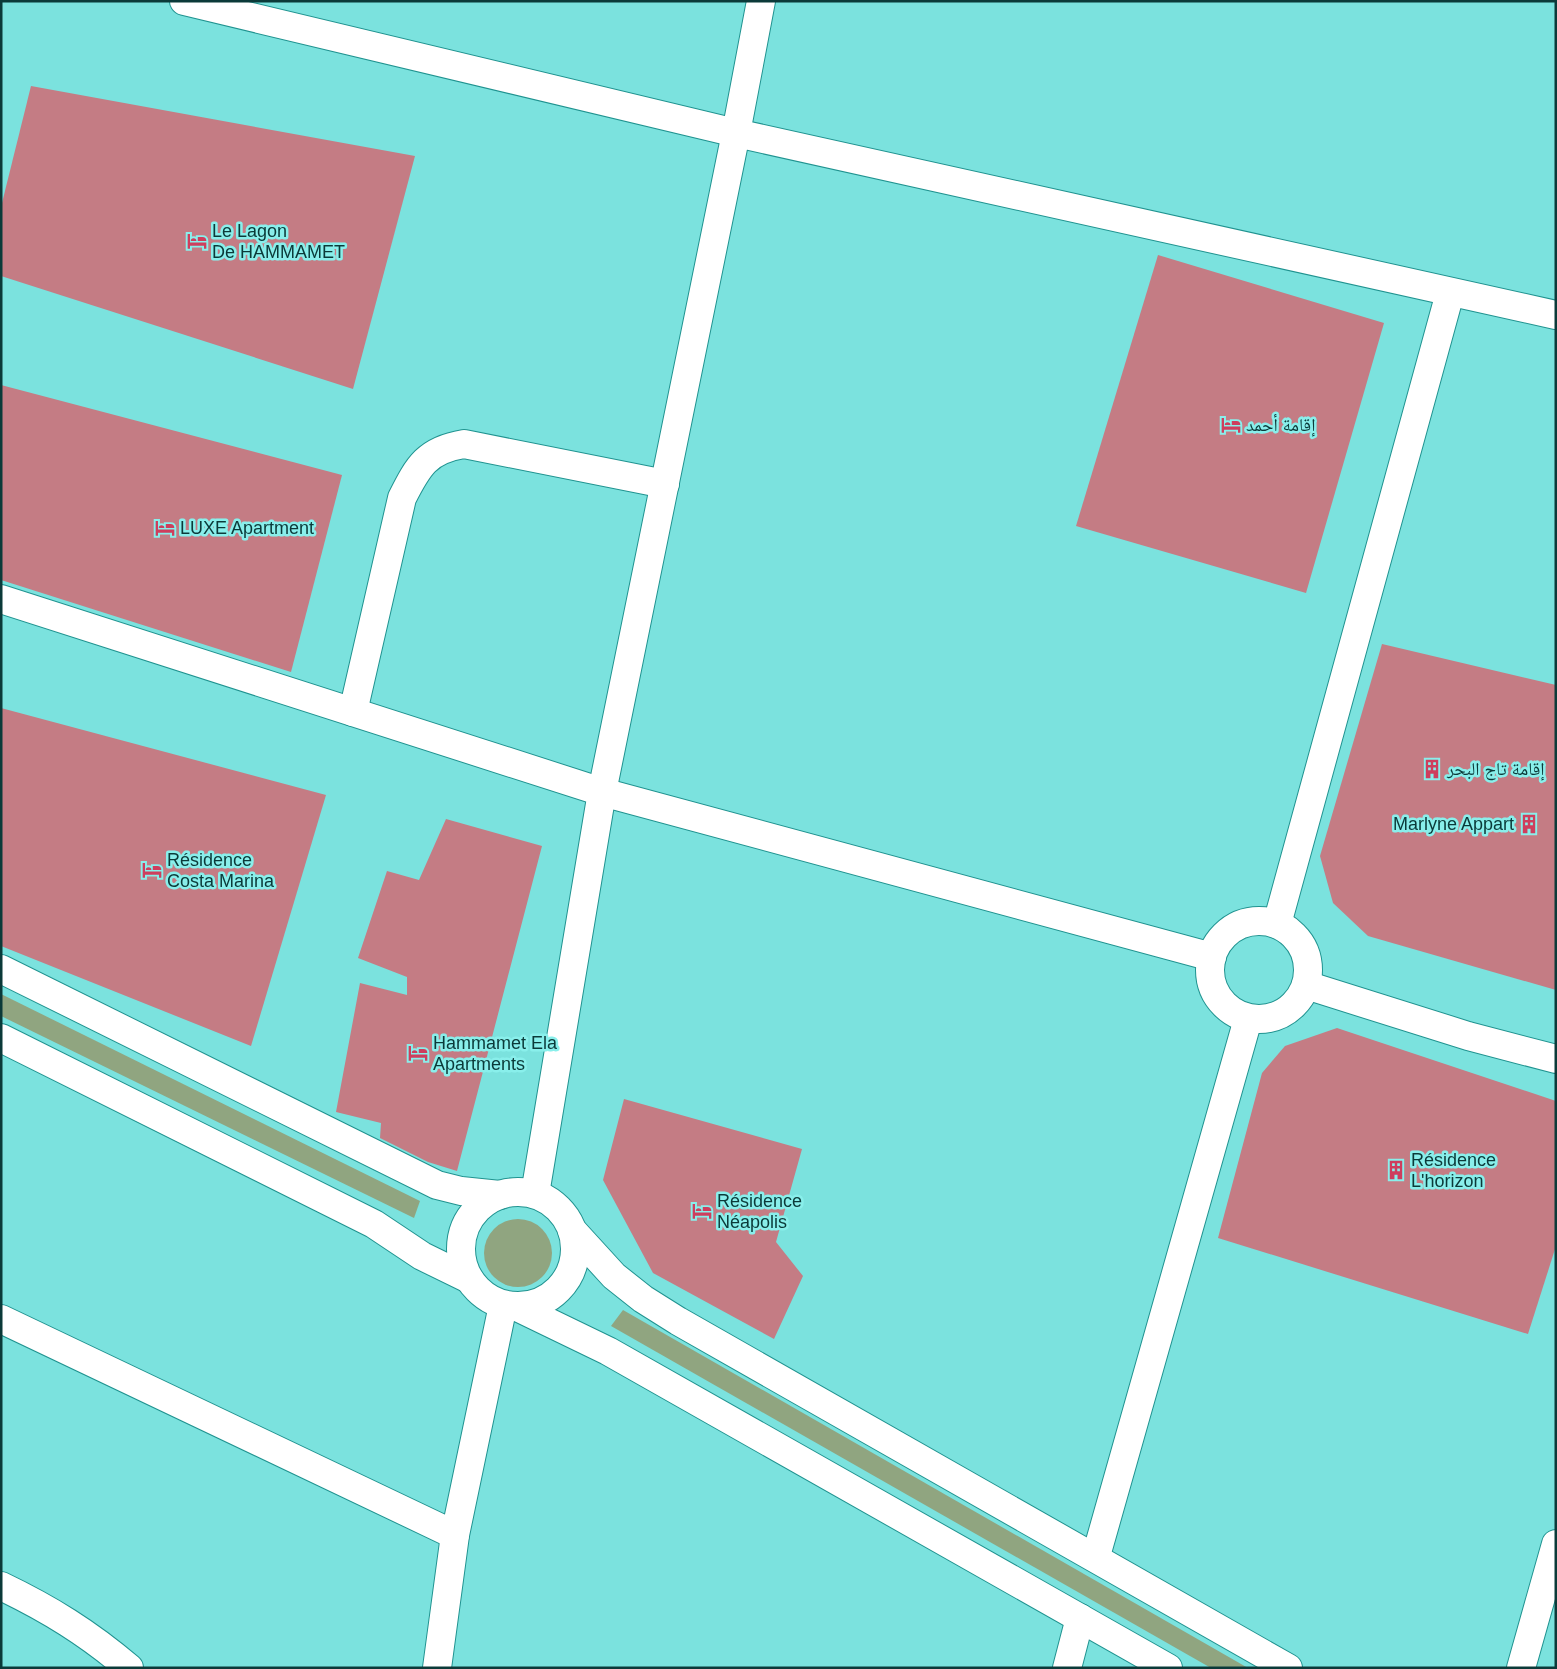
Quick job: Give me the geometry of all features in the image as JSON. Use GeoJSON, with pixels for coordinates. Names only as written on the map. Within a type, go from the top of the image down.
{"type":"FeatureCollection","features":[{"type":"Feature","properties":{"kind":"street"},"geometry":{"type":"LineString","coordinates":[[184,1],[736,133],[1556,315]]}},
{"type":"Feature","properties":{"kind":"street"},"geometry":{"type":"LineString","coordinates":[[535,1194],[602,792],[736,133],[761,1]]}},
{"type":"Feature","properties":{"kind":"street"},"geometry":{"type":"LineString","coordinates":[[1277,924],[1450,293]]}},
{"type":"Feature","properties":{"kind":"street"},"geometry":{"type":"LineString","coordinates":[[353,712],[402,498],[413,475],[428,458],[444,447],[464,444],[489,447],[665,484]]}},
{"type":"Feature","properties":{"kind":"street"},"geometry":{"type":"LineString","coordinates":[[1,599],[602,792],[1212,957]]}},
{"type":"Feature","properties":{"kind":"street"},"geometry":{"type":"LineString","coordinates":[[1257,921],[1277,924],[1287,929],[1301,944],[1308,964],[1306,985],[1296,1003],[1279,1016],[1269,1019],[1248,1019],[1230,1010],[1217,996],[1210,977],[1212,957],[1221,939],[1237,926],[1257,921]]}},
{"type":"Feature","properties":{"kind":"street"},"geometry":{"type":"LineString","coordinates":[[1,969],[437,1185],[461,1192],[500,1195],[518,1192],[535,1194],[551,1202],[564,1214],[572,1230],[614,1276],[643,1300],[1096,1556],[1288,1668]]}},
{"type":"Feature","properties":{"kind":"street"},"geometry":{"type":"LineString","coordinates":[[1306,985],[1468,1036],[1556,1059]]}},
{"type":"Feature","properties":{"kind":"street"},"geometry":{"type":"LineString","coordinates":[[1096,1556],[1248,1019]]}},
{"type":"Feature","properties":{"kind":"street"},"geometry":{"type":"LineString","coordinates":[[1,1038],[374,1224],[422,1256],[469,1279]]}},
{"type":"Feature","properties":{"kind":"street"},"geometry":{"type":"LineString","coordinates":[[500,1195],[482,1205],[469,1220],[462,1240],[462,1260],[469,1279],[478,1290],[490,1299],[509,1305],[608,1351],[1168,1668]]}},
{"type":"Feature","properties":{"kind":"street"},"geometry":{"type":"LineString","coordinates":[[509,1305],[536,1303],[556,1292],[570,1274],[576,1252],[572,1230]]}},
{"type":"Feature","properties":{"kind":"street"},"geometry":{"type":"LineString","coordinates":[[437,1668],[455,1535],[509,1305]]}},
{"type":"Feature","properties":{"kind":"street"},"geometry":{"type":"LineString","coordinates":[[1,1318],[455,1535]]}},
{"type":"Feature","properties":{"kind":"street"},"geometry":{"type":"LineString","coordinates":[[1521,1668],[1556,1544]]}},
{"type":"Feature","properties":{"kind":"street"},"geometry":{"type":"LineString","coordinates":[[1,1586],[47,1608],[77,1626],[129,1668]]}},
{"type":"Feature","properties":{"kind":"street"},"geometry":{"type":"LineString","coordinates":[[1067,1668],[1080,1618]]}},
{"type":"Feature","properties":{"kind":"green space"},"geometry":{"type":"Polygon","coordinates":[[[1,994],[420,1201],[414,1218],[1,1016],[1,994]]]}},
{"type":"Feature","properties":{"kind":"green space"},"geometry":{"type":"Polygon","coordinates":[[[518,1219],[531,1222],[542,1229],[549,1240],[552,1253],[549,1266],[542,1277],[531,1284],[518,1287],[505,1284],[494,1277],[487,1266],[484,1253],[487,1240],[494,1229],[505,1222],[518,1219]]]}},
{"type":"Feature","properties":{"kind":"green space"},"geometry":{"type":"Polygon","coordinates":[[[623,1310],[1248,1668],[1211,1668],[611,1326],[623,1310]]]}},
{"type":"Feature","properties":{"kind":"building","name":"Le Lagon De HAMMAMET"},"geometry":{"type":"Polygon","coordinates":[[[31,86],[415,156],[353,389],[1,276],[1,207],[31,86]]]}},
{"type":"Feature","properties":{"kind":"building","name":"إقامة أحمد"},"geometry":{"type":"Polygon","coordinates":[[[1158,255],[1384,323],[1306,593],[1076,526],[1158,255]]]}},
{"type":"Feature","properties":{"kind":"building","name":"LUXE Apartment"},"geometry":{"type":"Polygon","coordinates":[[[1,385],[342,475],[291,672],[1,580],[1,385]]]}},
{"type":"Feature","properties":{"kind":"building","name":"إقامة تاج البحر"},"geometry":{"type":"Polygon","coordinates":[[[1382,644],[1556,685],[1556,990],[1368,936],[1333,903],[1320,856],[1382,644]]]}},
{"type":"Feature","properties":{"kind":"building","name":"Résidence Costa Marina"},"geometry":{"type":"Polygon","coordinates":[[[1,708],[326,795],[251,1046],[1,946],[1,708]]]}},
{"type":"Feature","properties":{"kind":"building","name":"Hammamet Ela Apartments"},"geometry":{"type":"Polygon","coordinates":[[[446,819],[542,846],[457,1171],[428,1162],[380,1138],[381,1123],[336,1112],[360,983],[407,995],[407,977],[358,958],[387,871],[419,880],[446,819]]]}},
{"type":"Feature","properties":{"kind":"building","name":"Résidence L'horizon"},"geometry":{"type":"Polygon","coordinates":[[[1337,1028],[1556,1101],[1556,1246],[1528,1334],[1218,1238],[1262,1073],[1285,1046],[1337,1028]]]}},
{"type":"Feature","properties":{"kind":"building","name":"Résidence Néapolis"},"geometry":{"type":"Polygon","coordinates":[[[624,1099],[802,1149],[776,1242],[803,1276],[774,1339],[653,1273],[603,1180],[624,1099]]]}},
{"type":"Feature","properties":{"kind":"place","name":"Le Lagon De HAMMAMET"},"geometry":{"type":"Point","coordinates":[197,241]}},
{"type":"Feature","properties":{"kind":"place","name":"إقامة أحمد"},"geometry":{"type":"Point","coordinates":[1231,425]}},
{"type":"Feature","properties":{"kind":"place","name":"LUXE Apartment"},"geometry":{"type":"Point","coordinates":[165,528]}},
{"type":"Feature","properties":{"kind":"place","name":"إقامة تاج البحر"},"geometry":{"type":"Point","coordinates":[1432,769]}},
{"type":"Feature","properties":{"kind":"place","name":"Marlyne Appart"},"geometry":{"type":"Point","coordinates":[1529,824]}},
{"type":"Feature","properties":{"kind":"place","name":"Résidence Costa Marina"},"geometry":{"type":"Point","coordinates":[152,870]}},
{"type":"Feature","properties":{"kind":"place","name":"Hammamet Ela Apartments"},"geometry":{"type":"Point","coordinates":[418,1053]}},
{"type":"Feature","properties":{"kind":"place","name":"Résidence L'horizon"},"geometry":{"type":"Point","coordinates":[1396,1170]}},
{"type":"Feature","properties":{"kind":"place","name":"Résidence Néapolis"},"geometry":{"type":"Point","coordinates":[702,1211]}}]}
